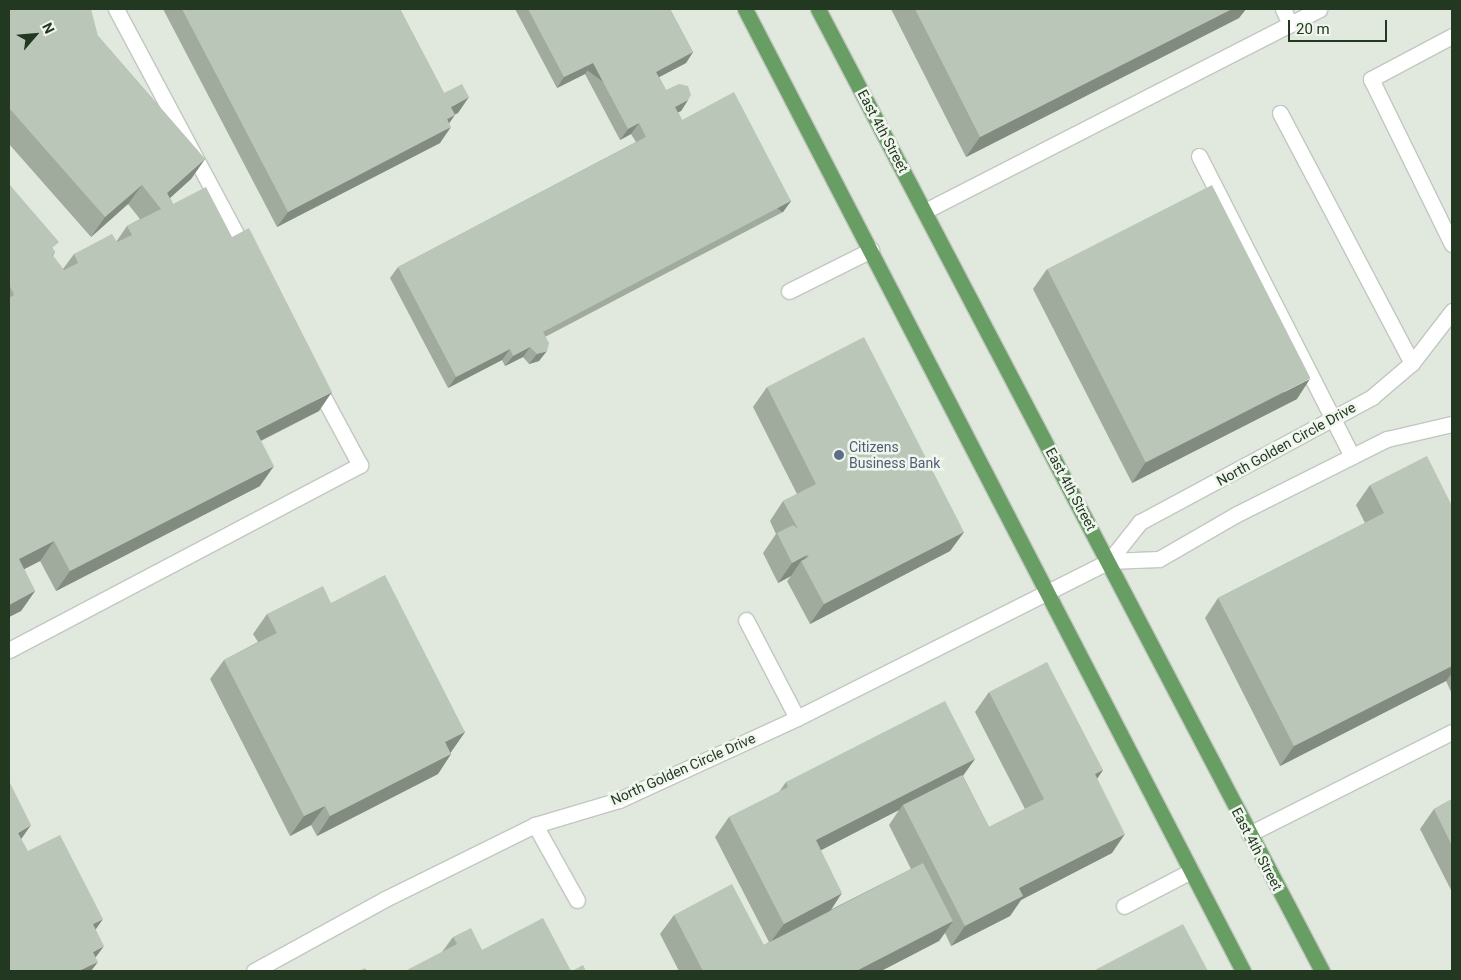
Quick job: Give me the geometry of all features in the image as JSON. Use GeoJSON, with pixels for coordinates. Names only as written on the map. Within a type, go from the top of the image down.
{"type":"FeatureCollection","features":[{"type":"Feature","properties":{"kind":"main road"},"geometry":{"type":"LineString","coordinates":[[745,9],[1049,591],[1243,971]]}},
{"type":"Feature","properties":{"kind":"main road","name":"East 4th Street"},"geometry":{"type":"LineString","coordinates":[[818,9],[1109,560],[1249,834],[1322,971]]}},
{"type":"Feature","properties":{"kind":"street"},"geometry":{"type":"LineString","coordinates":[[116,9],[252,263]]}},
{"type":"Feature","properties":{"kind":"street"},"geometry":{"type":"LineString","coordinates":[[1283,9],[1290,24]]}},
{"type":"Feature","properties":{"kind":"street"},"geometry":{"type":"LineString","coordinates":[[925,211],[1319,9]]}},
{"type":"Feature","properties":{"kind":"street"},"geometry":{"type":"LineString","coordinates":[[1452,36],[1371,80],[1452,244]]}},
{"type":"Feature","properties":{"kind":"street"},"geometry":{"type":"LineString","coordinates":[[1280,113],[1412,363]]}},
{"type":"Feature","properties":{"kind":"street"},"geometry":{"type":"LineString","coordinates":[[1198,156],[1352,456]]}},
{"type":"Feature","properties":{"kind":"street"},"geometry":{"type":"LineString","coordinates":[[789,292],[871,250]]}},
{"type":"Feature","properties":{"kind":"street","name":"North Golden Circle Drive"},"geometry":{"type":"LineString","coordinates":[[254,971],[383,900],[535,826],[620,800],[797,718],[1109,560],[1140,522],[1372,396],[1412,363],[1452,311]]}},
{"type":"Feature","properties":{"kind":"street"},"geometry":{"type":"LineString","coordinates":[[9,650],[360,465],[308,368]]}},
{"type":"Feature","properties":{"kind":"street","name":"North Golden Circle Drive"},"geometry":{"type":"LineString","coordinates":[[1109,560],[1159,559],[1237,514],[1387,439],[1452,424]]}},
{"type":"Feature","properties":{"kind":"street"},"geometry":{"type":"LineString","coordinates":[[746,620],[797,718]]}},
{"type":"Feature","properties":{"kind":"street"},"geometry":{"type":"LineString","coordinates":[[1249,834],[1452,732]]}},
{"type":"Feature","properties":{"kind":"street"},"geometry":{"type":"LineString","coordinates":[[535,826],[577,900]]}},
{"type":"Feature","properties":{"kind":"street"},"geometry":{"type":"LineString","coordinates":[[1124,906],[1191,871]]}},
{"type":"Feature","properties":{"kind":"building"},"geometry":{"type":"Polygon","coordinates":[[[9,9],[91,9],[98,36],[205,159],[167,193],[173,204],[206,187],[232,237],[249,228],[332,392],[256,431],[274,466],[70,571],[54,541],[19,559],[35,591],[9,605],[9,298],[14,295],[9,284],[9,184],[59,242],[52,248],[55,252],[52,255],[64,270],[78,263],[74,254],[112,234],[117,242],[132,235],[127,226],[161,209],[142,185],[105,217],[9,108],[9,9]]]}},
{"type":"Feature","properties":{"kind":"building"},"geometry":{"type":"Polygon","coordinates":[[[182,9],[400,9],[444,93],[462,84],[469,97],[451,107],[455,115],[447,119],[451,127],[288,212],[182,9]]]}},
{"type":"Feature","properties":{"kind":"building"},"geometry":{"type":"Polygon","coordinates":[[[528,9],[670,9],[693,52],[656,72],[666,90],[679,84],[688,86],[691,95],[688,100],[675,107],[682,120],[734,92],[791,201],[543,332],[549,343],[547,351],[537,354],[530,347],[513,356],[510,349],[456,377],[398,267],[646,137],[639,123],[628,129],[593,63],[564,77],[528,9]]]}},
{"type":"Feature","properties":{"kind":"building"},"geometry":{"type":"Polygon","coordinates":[[[915,9],[1232,9],[980,137],[915,9]]]}},
{"type":"Feature","properties":{"kind":"building"},"geometry":{"type":"Polygon","coordinates":[[[1212,185],[1311,378],[1146,462],[1047,269],[1212,185]]]}},
{"type":"Feature","properties":{"kind":"building","name":"Citizens Business Bank"},"geometry":{"type":"Polygon","coordinates":[[[864,337],[964,532],[824,604],[801,561],[809,557],[807,555],[792,563],[777,533],[793,525],[798,529],[783,501],[816,484],[767,387],[864,337]]]}},
{"type":"Feature","properties":{"kind":"building"},"geometry":{"type":"Polygon","coordinates":[[[1427,456],[1452,506],[1452,666],[1294,746],[1218,598],[1384,513],[1370,485],[1427,456]]]}},
{"type":"Feature","properties":{"kind":"building"},"geometry":{"type":"Polygon","coordinates":[[[385,575],[465,732],[445,742],[451,754],[330,816],[325,806],[304,816],[224,660],[277,633],[267,614],[323,586],[331,603],[385,575]]]}},
{"type":"Feature","properties":{"kind":"building"},"geometry":{"type":"Polygon","coordinates":[[[1047,662],[1103,770],[1095,774],[1125,834],[1019,888],[1023,896],[965,926],[903,805],[962,775],[989,827],[1044,799],[989,692],[1047,662]]]}},
{"type":"Feature","properties":{"kind":"building"},"geometry":{"type":"Polygon","coordinates":[[[945,701],[975,759],[816,840],[842,893],[784,924],[729,817],[788,787],[786,782],[945,701]]]}},
{"type":"Feature","properties":{"kind":"building"},"geometry":{"type":"Polygon","coordinates":[[[9,781],[31,825],[18,833],[28,851],[60,835],[103,919],[93,924],[104,946],[93,952],[98,962],[79,971],[9,971],[9,781]]]}},
{"type":"Feature","properties":{"kind":"building"},"geometry":{"type":"Polygon","coordinates":[[[1452,799],[1452,846],[1434,809],[1452,799]]]}},
{"type":"Feature","properties":{"kind":"building"},"geometry":{"type":"Polygon","coordinates":[[[923,863],[953,921],[856,971],[703,971],[674,915],[732,884],[764,945],[923,863]]]}},
{"type":"Feature","properties":{"kind":"building"},"geometry":{"type":"Polygon","coordinates":[[[543,918],[571,971],[405,971],[457,944],[453,937],[471,928],[482,950],[543,918]]]}},
{"type":"Feature","properties":{"kind":"building"},"geometry":{"type":"Polygon","coordinates":[[[1183,924],[1208,971],[1093,971],[1183,924]]]}},
{"type":"Feature","properties":{"kind":"building"},"geometry":{"type":"Polygon","coordinates":[[[583,965],[586,971],[572,971],[583,965]]]}},
{"type":"Feature","properties":{"kind":"place","name":"Citizens Business Bank"},"geometry":{"type":"Point","coordinates":[839,455]}}]}
